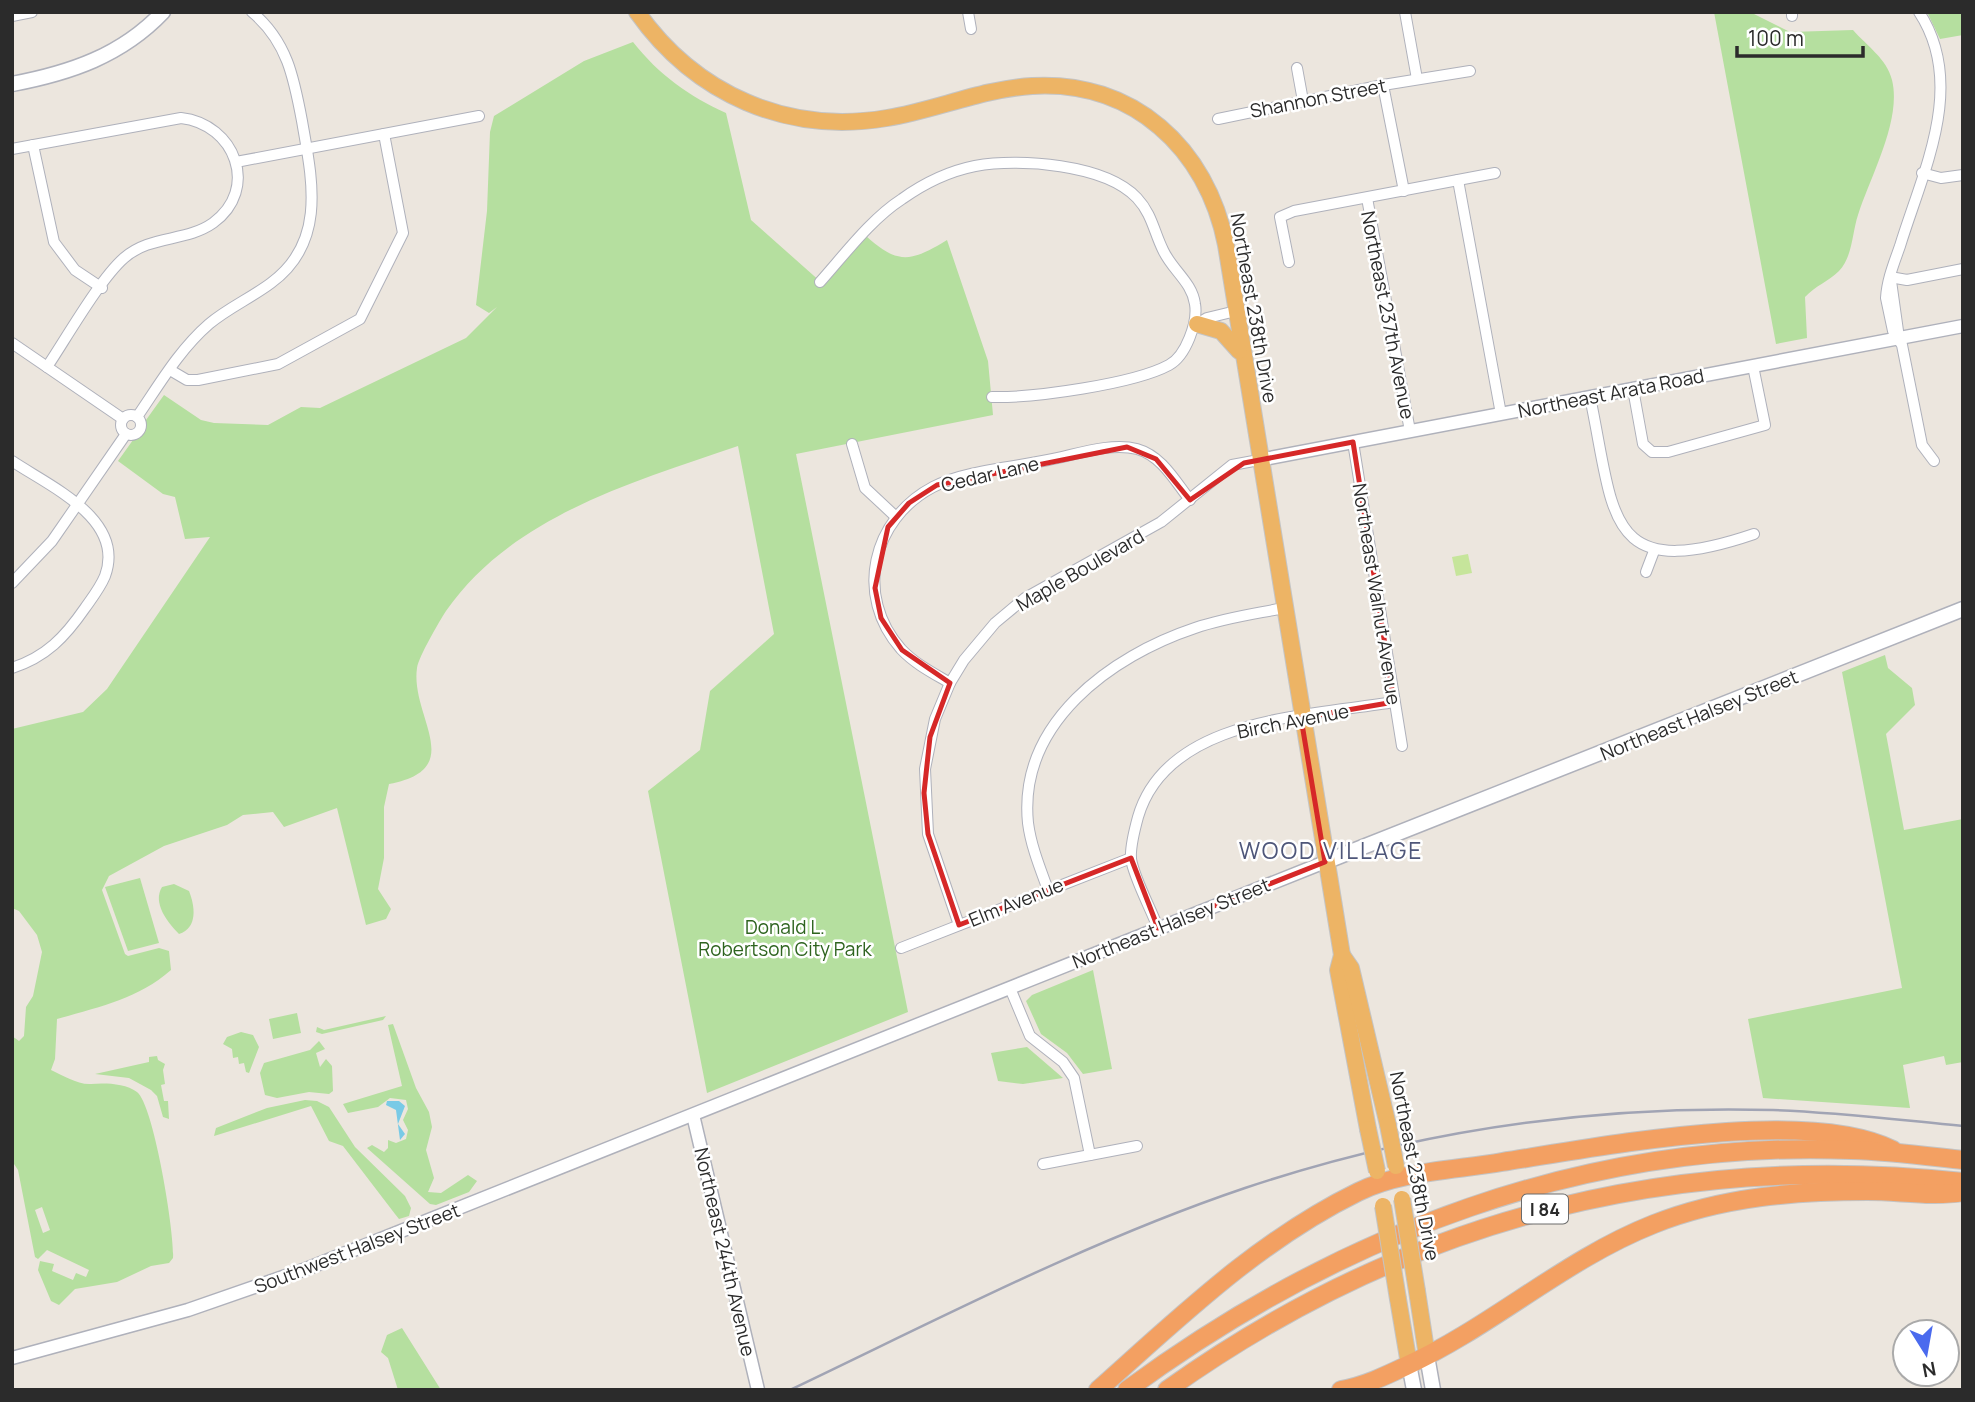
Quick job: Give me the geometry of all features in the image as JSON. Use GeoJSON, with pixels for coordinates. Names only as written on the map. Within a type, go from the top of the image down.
{"type":"FeatureCollection","features":[{"type":"Feature","properties":{"kind":"highway","name":"Northeast 238th Drive"},"geometry":{"type":"LineString","coordinates":[[638,12],[666,50],[693,71],[745,104],[791,117],[864,121],[900,115],[992,91],[1033,86],[1073,88],[1118,101],[1163,129],[1192,158],[1223,228],[1243,360],[1252,462],[1284,608],[1342,955],[1351,968],[1388,1125],[1427,1356]]}},
{"type":"Feature","properties":{"kind":"highway"},"geometry":{"type":"LineString","coordinates":[[1196,325],[1217,329],[1229,337],[1243,360]]}},
{"type":"Feature","properties":{"kind":"highway","name":"Northeast 238th Drive"},"geometry":{"type":"LineString","coordinates":[[1342,955],[1338,970],[1378,1178],[1409,1364]]}},
{"type":"Feature","properties":{"kind":"highway"},"geometry":{"type":"LineString","coordinates":[[1098,1390],[1259,1251],[1378,1178],[1397,1173],[1663,1138],[1762,1131],[1871,1139],[1903,1154]]}},
{"type":"Feature","properties":{"kind":"highway","name":"I 84"},"geometry":{"type":"LineString","coordinates":[[1127,1390],[1208,1333],[1322,1268],[1415,1226],[1507,1195],[1597,1172],[1712,1155],[1801,1150],[1903,1154],[1963,1160]]}},
{"type":"Feature","properties":{"kind":"highway","name":"I 84"},"geometry":{"type":"LineString","coordinates":[[1167,1390],[1255,1331],[1346,1282],[1429,1246],[1544,1209],[1637,1189],[1743,1176],[1858,1174],[1963,1182]]}},
{"type":"Feature","properties":{"kind":"highway"},"geometry":{"type":"LineString","coordinates":[[1342,1390],[1377,1379],[1459,1340],[1610,1243],[1690,1211],[1737,1200],[1792,1194],[1864,1191],[1945,1195],[1963,1192]]}},
{"type":"Feature","properties":{"kind":"main road"},"geometry":{"type":"LineString","coordinates":[[12,84],[60,74],[94,62],[137,36],[163,12]]}},
{"type":"Feature","properties":{"kind":"main road","name":"Northeast Halsey Street"},"geometry":{"type":"LineString","coordinates":[[1325,862],[1963,609]]}},
{"type":"Feature","properties":{"kind":"main road","name":"Northeast 238th Drive"},"geometry":{"type":"LineString","coordinates":[[1427,1356],[1433,1390]]}},
{"type":"Feature","properties":{"kind":"main road","name":"Northeast 238th Drive"},"geometry":{"type":"LineString","coordinates":[[1409,1364],[1414,1390]]}},
{"type":"Feature","properties":{"kind":"street"},"geometry":{"type":"LineString","coordinates":[[12,16],[32,12]]}},
{"type":"Feature","properties":{"kind":"street"},"geometry":{"type":"LineString","coordinates":[[136,417],[170,370],[207,326],[271,284],[295,260],[308,233],[314,187],[288,59],[272,31],[252,12]]}},
{"type":"Feature","properties":{"kind":"street"},"geometry":{"type":"LineString","coordinates":[[968,12],[971,29]]}},
{"type":"Feature","properties":{"kind":"street"},"geometry":{"type":"LineString","coordinates":[[1405,12],[1417,79]]}},
{"type":"Feature","properties":{"kind":"street"},"geometry":{"type":"LineString","coordinates":[[1919,12],[1934,39],[1942,90],[1936,127],[1890,277],[1899,338],[1922,445],[1934,461]]}},
{"type":"Feature","properties":{"kind":"street"},"geometry":{"type":"LineString","coordinates":[[1297,68],[1303,101]]}},
{"type":"Feature","properties":{"kind":"street","name":"Shannon Street"},"geometry":{"type":"LineString","coordinates":[[1219,119],[1383,85],[1470,71]]}},
{"type":"Feature","properties":{"kind":"street"},"geometry":{"type":"LineString","coordinates":[[1383,85],[1404,191]]}},
{"type":"Feature","properties":{"kind":"street"},"geometry":{"type":"LineString","coordinates":[[236,162],[479,116]]}},
{"type":"Feature","properties":{"kind":"street"},"geometry":{"type":"LineString","coordinates":[[12,149],[181,118],[205,124],[214,130],[228,144],[236,162],[234,195],[215,221],[198,231],[142,245],[122,260],[47,367]]}},
{"type":"Feature","properties":{"kind":"street"},"geometry":{"type":"LineString","coordinates":[[170,370],[187,380],[198,380],[278,363],[360,319],[403,233],[384,134]]}},
{"type":"Feature","properties":{"kind":"street"},"geometry":{"type":"LineString","coordinates":[[33,145],[54,242],[75,270],[102,288]]}},
{"type":"Feature","properties":{"kind":"street"},"geometry":{"type":"LineString","coordinates":[[820,282],[887,211],[933,181],[974,167],[997,164],[1063,167],[1100,176],[1123,187],[1143,205],[1163,250],[1193,294],[1196,325]]}},
{"type":"Feature","properties":{"kind":"street"},"geometry":{"type":"LineString","coordinates":[[1289,262],[1280,217],[1294,211],[1495,173]]}},
{"type":"Feature","properties":{"kind":"street"},"geometry":{"type":"LineString","coordinates":[[1922,173],[1941,178],[1963,175]]}},
{"type":"Feature","properties":{"kind":"street"},"geometry":{"type":"LineString","coordinates":[[1458,180],[1501,414]]}},
{"type":"Feature","properties":{"kind":"street","name":"Northeast 237th Avenue"},"geometry":{"type":"LineString","coordinates":[[1367,198],[1410,432]]}},
{"type":"Feature","properties":{"kind":"street"},"geometry":{"type":"LineString","coordinates":[[1890,277],[1907,280],[1963,269]]}},
{"type":"Feature","properties":{"kind":"street"},"geometry":{"type":"LineString","coordinates":[[992,397],[1059,393],[1150,373],[1175,361],[1196,325],[1207,318],[1236,311]]}},
{"type":"Feature","properties":{"kind":"street","name":"Northeast Arata Road"},"geometry":{"type":"LineString","coordinates":[[1252,462],[1963,326]]}},
{"type":"Feature","properties":{"kind":"street"},"geometry":{"type":"LineString","coordinates":[[12,343],[123,419]]}},
{"type":"Feature","properties":{"kind":"street"},"geometry":{"type":"LineString","coordinates":[[1633,389],[1643,443],[1652,452],[1668,452],[1765,425],[1754,366]]}},
{"type":"Feature","properties":{"kind":"street"},"geometry":{"type":"LineString","coordinates":[[1590,397],[1613,511],[1629,535],[1654,551],[1676,551],[1754,534]]}},
{"type":"Feature","properties":{"kind":"street"},"geometry":{"type":"LineString","coordinates":[[132,415],[136,417],[141,424],[140,430],[133,435],[126,434],[122,428],[123,419],[132,415]]}},
{"type":"Feature","properties":{"kind":"street"},"geometry":{"type":"LineString","coordinates":[[12,583],[41,555],[126,434]]}},
{"type":"Feature","properties":{"kind":"street","name":"Northeast Walnut Avenue"},"geometry":{"type":"LineString","coordinates":[[1353,442],[1402,746]]}},
{"type":"Feature","properties":{"kind":"street"},"geometry":{"type":"LineString","coordinates":[[852,444],[865,488],[895,516],[888,527],[876,565],[877,605],[886,628],[902,650],[950,683]]}},
{"type":"Feature","properties":{"kind":"street","name":"Cedar Lane"},"geometry":{"type":"LineString","coordinates":[[895,516],[937,485],[1115,447],[1137,449],[1156,459],[1190,500]]}},
{"type":"Feature","properties":{"kind":"street"},"geometry":{"type":"LineString","coordinates":[[12,461],[77,505],[97,524],[107,544],[104,579],[63,639],[43,655],[12,668]]}},
{"type":"Feature","properties":{"kind":"street","name":"Maple Boulevard"},"geometry":{"type":"LineString","coordinates":[[959,925],[931,845],[924,793],[930,737],[950,683],[976,643],[1025,598],[1161,522],[1225,473],[1252,462]]}},
{"type":"Feature","properties":{"kind":"street"},"geometry":{"type":"LineString","coordinates":[[1646,572],[1654,551]]}},
{"type":"Feature","properties":{"kind":"street"},"geometry":{"type":"LineString","coordinates":[[1048,890],[1031,838],[1028,793],[1036,756],[1063,712],[1108,671],[1148,647],[1209,624],[1284,608]]}},
{"type":"Feature","properties":{"kind":"street","name":"Birch Avenue"},"geometry":{"type":"LineString","coordinates":[[1131,858],[1143,803],[1155,780],[1170,764],[1203,743],[1240,729],[1394,702]]}},
{"type":"Feature","properties":{"kind":"street"},"geometry":{"type":"LineString","coordinates":[[1131,858],[1158,928]]}},
{"type":"Feature","properties":{"kind":"street","name":"Elm Avenue"},"geometry":{"type":"LineString","coordinates":[[901,948],[1131,858]]}},
{"type":"Feature","properties":{"kind":"street","name":"Northeast Halsey Street"},"geometry":{"type":"LineString","coordinates":[[693,1115],[1325,862]]}},
{"type":"Feature","properties":{"kind":"street"},"geometry":{"type":"LineString","coordinates":[[1010,988],[1030,1036],[1063,1062],[1074,1078],[1090,1155]]}},
{"type":"Feature","properties":{"kind":"street","name":"Southwest Halsey Street"},"geometry":{"type":"LineString","coordinates":[[12,1359],[188,1310],[268,1283],[693,1115]]}},
{"type":"Feature","properties":{"kind":"street","name":"Northeast 244th Avenue"},"geometry":{"type":"LineString","coordinates":[[693,1115],[758,1390]]}},
{"type":"Feature","properties":{"kind":"street"},"geometry":{"type":"LineString","coordinates":[[1043,1164],[1137,1146]]}},
{"type":"Feature","properties":{"kind":"highlighted area"},"geometry":{"type":"Polygon","coordinates":[[[1353,442],[1394,702],[1301,718],[1325,862],[1158,928],[1131,858],[959,925],[928,834],[924,793],[930,737],[950,683],[902,650],[881,618],[875,588],[888,527],[909,503],[937,485],[1127,447],[1156,459],[1190,500],[1244,463],[1353,442]]]}},
{"type":"Feature","properties":{"kind":"green space"},"geometry":{"type":"Polygon","coordinates":[[[1714,12],[1750,12],[1790,32],[1853,30],[1881,59],[1892,80],[1893,113],[1889,130],[1858,215],[1847,258],[1839,271],[1805,297],[1807,338],[1776,344],[1714,12]]]}},
{"type":"Feature","properties":{"kind":"green space"},"geometry":{"type":"Polygon","coordinates":[[[1927,12],[1963,12],[1963,35],[1940,39],[1927,12]]]}},
{"type":"Feature","properties":{"kind":"green space","name":"Donald L. Robertson City Park"},"geometry":{"type":"Polygon","coordinates":[[[633,42],[653,65],[675,83],[726,113],[751,220],[822,283],[866,236],[887,252],[905,257],[924,253],[947,240],[988,361],[993,415],[796,454],[908,1012],[707,1093],[648,791],[700,750],[710,691],[774,634],[738,446],[577,506],[505,550],[473,578],[446,611],[417,668],[417,686],[431,754],[426,766],[413,777],[389,784],[384,807],[384,858],[378,889],[391,909],[386,919],[366,925],[337,808],[284,827],[273,812],[243,815],[227,825],[164,846],[109,876],[102,890],[125,954],[128,956],[159,948],[169,951],[171,970],[132,995],[57,1019],[55,1059],[51,1070],[81,1083],[127,1087],[137,1092],[144,1102],[162,1171],[171,1224],[173,1258],[169,1263],[151,1266],[117,1282],[75,1289],[59,1305],[51,1301],[38,1270],[40,1261],[54,1264],[52,1271],[73,1280],[76,1273],[86,1277],[89,1270],[47,1250],[38,1259],[35,1257],[18,1170],[12,1161],[12,1036],[19,1041],[24,1036],[26,1007],[33,996],[42,952],[37,935],[19,911],[12,908],[12,729],[83,712],[107,689],[210,537],[185,539],[175,497],[163,494],[118,461],[133,440],[144,433],[146,420],[164,395],[201,420],[268,425],[301,407],[320,408],[466,338],[497,307],[489,313],[476,305],[487,211],[490,132],[494,116],[584,61],[633,42]],[[42,1207],[35,1210],[43,1233],[50,1230],[42,1207]]]}},
{"type":"Feature","properties":{"kind":"green space"},"geometry":{"type":"Polygon","coordinates":[[[1468,554],[1472,573],[1456,576],[1452,557],[1468,554]]]}},
{"type":"Feature","properties":{"kind":"green space"},"geometry":{"type":"Polygon","coordinates":[[[1885,655],[1888,668],[1912,688],[1915,705],[1886,734],[1904,830],[1963,819],[1963,1062],[1946,1065],[1944,1056],[1903,1065],[1910,1108],[1763,1098],[1748,1019],[1902,988],[1842,672],[1885,655]]]}},
{"type":"Feature","properties":{"kind":"green space"},"geometry":{"type":"Polygon","coordinates":[[[140,878],[159,943],[128,951],[105,887],[140,878]]]}},
{"type":"Feature","properties":{"kind":"green space"},"geometry":{"type":"Polygon","coordinates":[[[174,884],[189,891],[193,903],[192,922],[179,934],[166,919],[159,900],[162,887],[174,884]]]}},
{"type":"Feature","properties":{"kind":"green space"},"geometry":{"type":"Polygon","coordinates":[[[1093,970],[1112,1069],[1083,1074],[1067,1053],[1041,1034],[1026,1001],[1032,995],[1093,970]]]}},
{"type":"Feature","properties":{"kind":"green space"},"geometry":{"type":"Polygon","coordinates":[[[297,1013],[301,1033],[273,1039],[269,1019],[297,1013]]]}},
{"type":"Feature","properties":{"kind":"green space"},"geometry":{"type":"Polygon","coordinates":[[[386,1016],[383,1020],[322,1034],[316,1032],[317,1027],[324,1030],[386,1016]]]}},
{"type":"Feature","properties":{"kind":"green space"},"geometry":{"type":"Polygon","coordinates":[[[393,1024],[416,1088],[429,1112],[432,1127],[426,1150],[434,1178],[428,1192],[441,1193],[468,1175],[477,1181],[469,1192],[436,1205],[430,1204],[367,1148],[372,1145],[384,1152],[388,1148],[388,1140],[396,1143],[406,1139],[408,1130],[403,1120],[408,1109],[406,1100],[390,1098],[378,1107],[348,1113],[343,1104],[402,1086],[388,1025],[393,1024]]]}},
{"type":"Feature","properties":{"kind":"green space"},"geometry":{"type":"Polygon","coordinates":[[[241,1032],[253,1035],[259,1047],[249,1073],[246,1072],[244,1063],[239,1064],[238,1057],[233,1058],[232,1049],[223,1044],[227,1037],[241,1032]]]}},
{"type":"Feature","properties":{"kind":"green space"},"geometry":{"type":"Polygon","coordinates":[[[319,1041],[325,1049],[316,1053],[320,1067],[326,1059],[332,1066],[333,1091],[329,1094],[309,1092],[277,1098],[265,1095],[260,1073],[264,1063],[310,1050],[319,1041]]]}},
{"type":"Feature","properties":{"kind":"green space"},"geometry":{"type":"Polygon","coordinates":[[[1027,1047],[1063,1078],[1023,1084],[998,1081],[991,1053],[1027,1047]]]}},
{"type":"Feature","properties":{"kind":"green space"},"geometry":{"type":"Polygon","coordinates":[[[157,1056],[158,1060],[165,1064],[165,1084],[161,1085],[164,1101],[168,1101],[169,1119],[163,1117],[157,1096],[151,1090],[129,1078],[95,1074],[149,1062],[149,1057],[157,1056]]]}},
{"type":"Feature","properties":{"kind":"green space"},"geometry":{"type":"Polygon","coordinates":[[[305,1100],[317,1101],[329,1107],[355,1147],[405,1196],[411,1208],[409,1216],[399,1219],[343,1146],[329,1141],[311,1106],[214,1136],[216,1128],[267,1108],[305,1100]]]}},
{"type":"Feature","properties":{"kind":"green space"},"geometry":{"type":"Polygon","coordinates":[[[402,1328],[441,1390],[398,1390],[388,1358],[381,1352],[387,1335],[402,1328]]]}},
{"type":"Feature","properties":{"kind":"water"},"geometry":{"type":"Polygon","coordinates":[[[387,1101],[399,1101],[405,1106],[398,1124],[405,1134],[400,1140],[396,1110],[386,1105],[387,1101]]]}},
{"type":"Feature","properties":{"kind":"railway"},"geometry":{"type":"LineString","coordinates":[[790,1390],[1014,1282],[1129,1232],[1245,1188],[1374,1151],[1506,1126],[1639,1112],[1797,1111],[1963,1126]]}},
{"type":"Feature","properties":{"kind":"district","name":"WOOD VILLAGE"},"geometry":{"type":"Point","coordinates":[1331,850]}}]}
